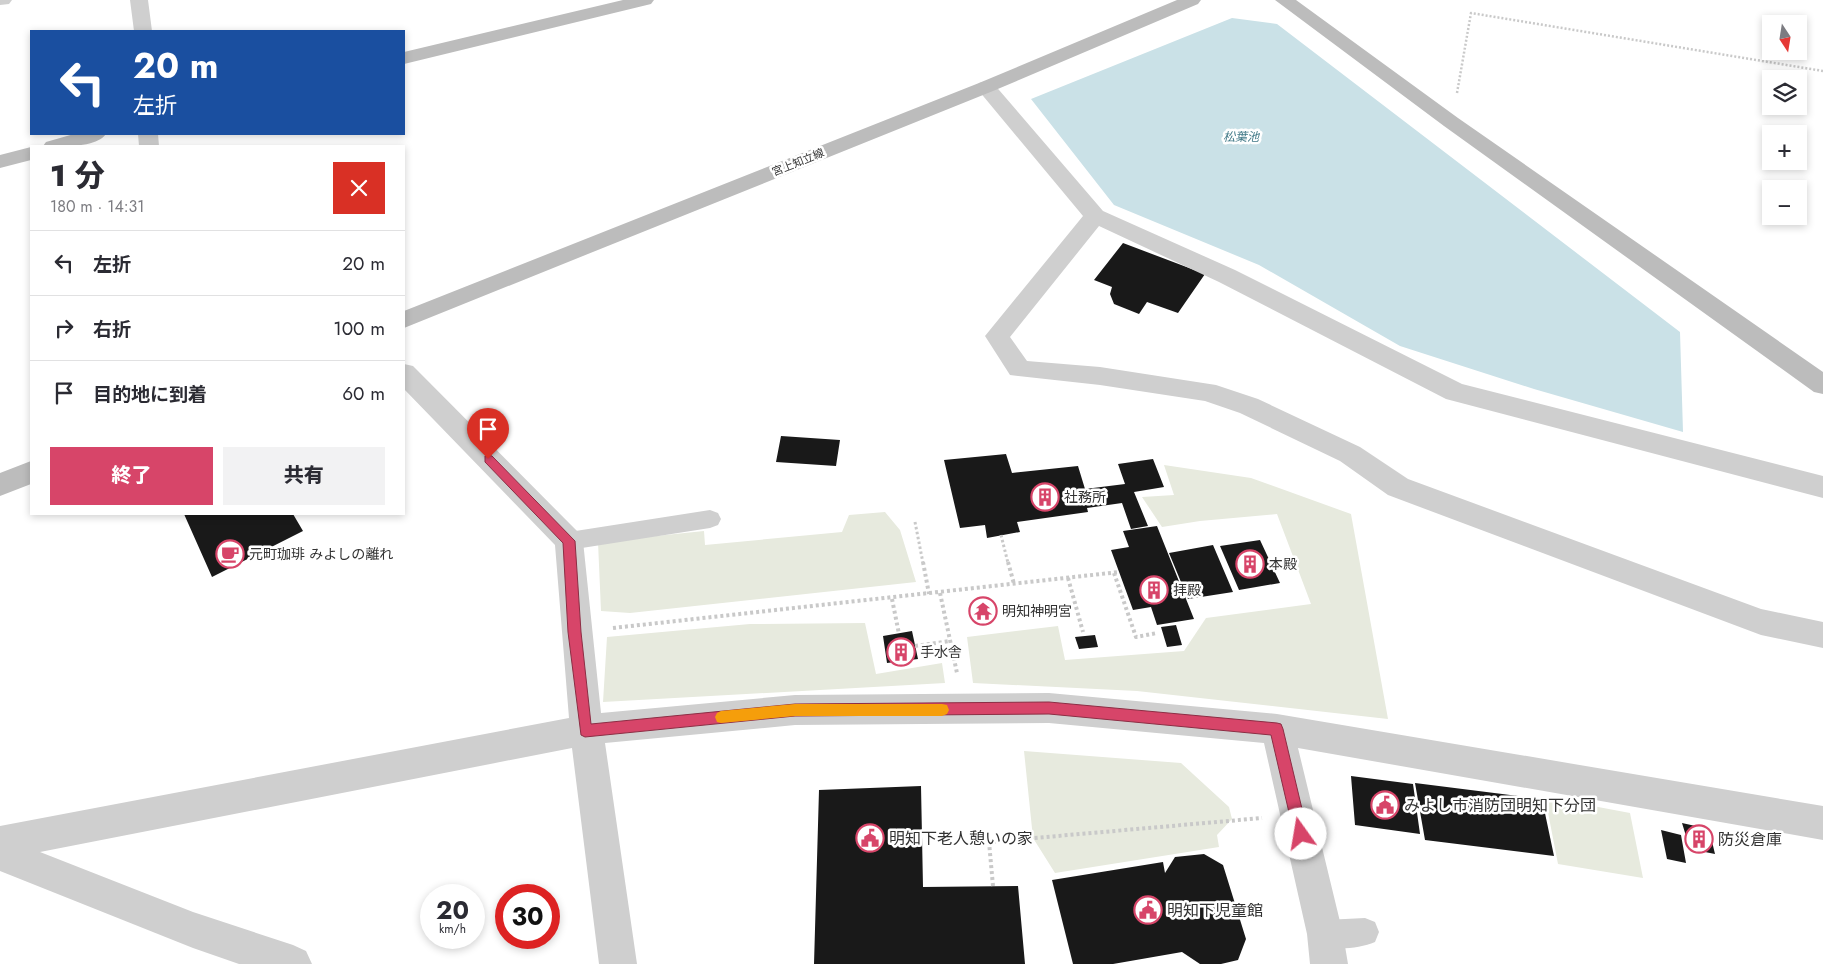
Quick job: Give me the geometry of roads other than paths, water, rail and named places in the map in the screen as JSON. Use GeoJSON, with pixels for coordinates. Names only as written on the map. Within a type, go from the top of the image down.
{"type":"FeatureCollection","features":[{"type":"Feature","properties":{"kind":"street"},"geometry":{"type":"LineString","coordinates":[[139,0],[142,30]]}},
{"type":"Feature","properties":{"kind":"street"},"geometry":{"type":"LineString","coordinates":[[405,58],[645,0]]}},
{"type":"Feature","properties":{"kind":"street","name":"宮上知立線"},"geometry":{"type":"LineString","coordinates":[[405,320],[986,87],[1192,0]]}},
{"type":"Feature","properties":{"kind":"street"},"geometry":{"type":"LineString","coordinates":[[1284,0],[1451,122],[1823,385]]}},
{"type":"Feature","properties":{"kind":"street"},"geometry":{"type":"LineString","coordinates":[[986,87],[1095,216],[1227,276],[1455,392],[1823,487]]}},
{"type":"Feature","properties":{"kind":"street"},"geometry":{"type":"LineString","coordinates":[[57,145],[92,135]]}},
{"type":"Feature","properties":{"kind":"street"},"geometry":{"type":"LineString","coordinates":[[0,162],[30,152]]}},
{"type":"Feature","properties":{"kind":"street"},"geometry":{"type":"LineString","coordinates":[[1095,216],[997,336],[1019,369],[1100,376],[1207,392],[1249,406],[1350,454],[1398,487],[1761,622],[1823,636]]}},
{"type":"Feature","properties":{"kind":"street"},"geometry":{"type":"LineString","coordinates":[[405,374],[569,541],[575,632],[585,730],[618,964]]}},
{"type":"Feature","properties":{"kind":"street"},"geometry":{"type":"LineString","coordinates":[[0,485],[30,472]]}},
{"type":"Feature","properties":{"kind":"street"},"geometry":{"type":"LineString","coordinates":[[0,843],[585,730],[795,710],[1049,708],[1277,729],[1823,823]]}},
{"type":"Feature","properties":{"kind":"street"},"geometry":{"type":"LineString","coordinates":[[1277,729],[1327,949]]}},
{"type":"Feature","properties":{"kind":"street"},"geometry":{"type":"LineString","coordinates":[[0,854],[193,930],[294,964]]}},
{"type":"Feature","properties":{"kind":"lane"},"geometry":{"type":"LineString","coordinates":[[569,541],[710,519]]}},
{"type":"Feature","properties":{"kind":"lane"},"geometry":{"type":"LineString","coordinates":[[1327,949],[1365,932]]}},
{"type":"Feature","properties":{"kind":"water","name":"松葉池"},"geometry":{"type":"Polygon","coordinates":[[[1232,18],[1277,24],[1680,332],[1683,432],[1534,389],[1400,346],[1259,265],[1114,205],[1031,99],[1232,18]]]}},
{"type":"Feature","properties":{"kind":"place","name":"社務所"},"geometry":{"type":"Point","coordinates":[1045,497]}},
{"type":"Feature","properties":{"kind":"place","name":"元町珈琲 みよしの離れ"},"geometry":{"type":"Point","coordinates":[230,554]}},
{"type":"Feature","properties":{"kind":"place","name":"本殿"},"geometry":{"type":"Point","coordinates":[1250,564]}},
{"type":"Feature","properties":{"kind":"place","name":"拝殿"},"geometry":{"type":"Point","coordinates":[1154,590]}},
{"type":"Feature","properties":{"kind":"place","name":"明知神明宮"},"geometry":{"type":"Point","coordinates":[983,611]}},
{"type":"Feature","properties":{"kind":"place","name":"手水舎"},"geometry":{"type":"Point","coordinates":[901,652]}},
{"type":"Feature","properties":{"kind":"place","name":"みよし市消防団明知下分団"},"geometry":{"type":"Point","coordinates":[1385,805]}},
{"type":"Feature","properties":{"kind":"place","name":"明知下老人憩いの家"},"geometry":{"type":"Point","coordinates":[870,838]}},
{"type":"Feature","properties":{"kind":"place","name":"防災倉庫"},"geometry":{"type":"Point","coordinates":[1699,839]}},
{"type":"Feature","properties":{"kind":"place","name":"明知下児童館"},"geometry":{"type":"Point","coordinates":[1148,910]}}]}
